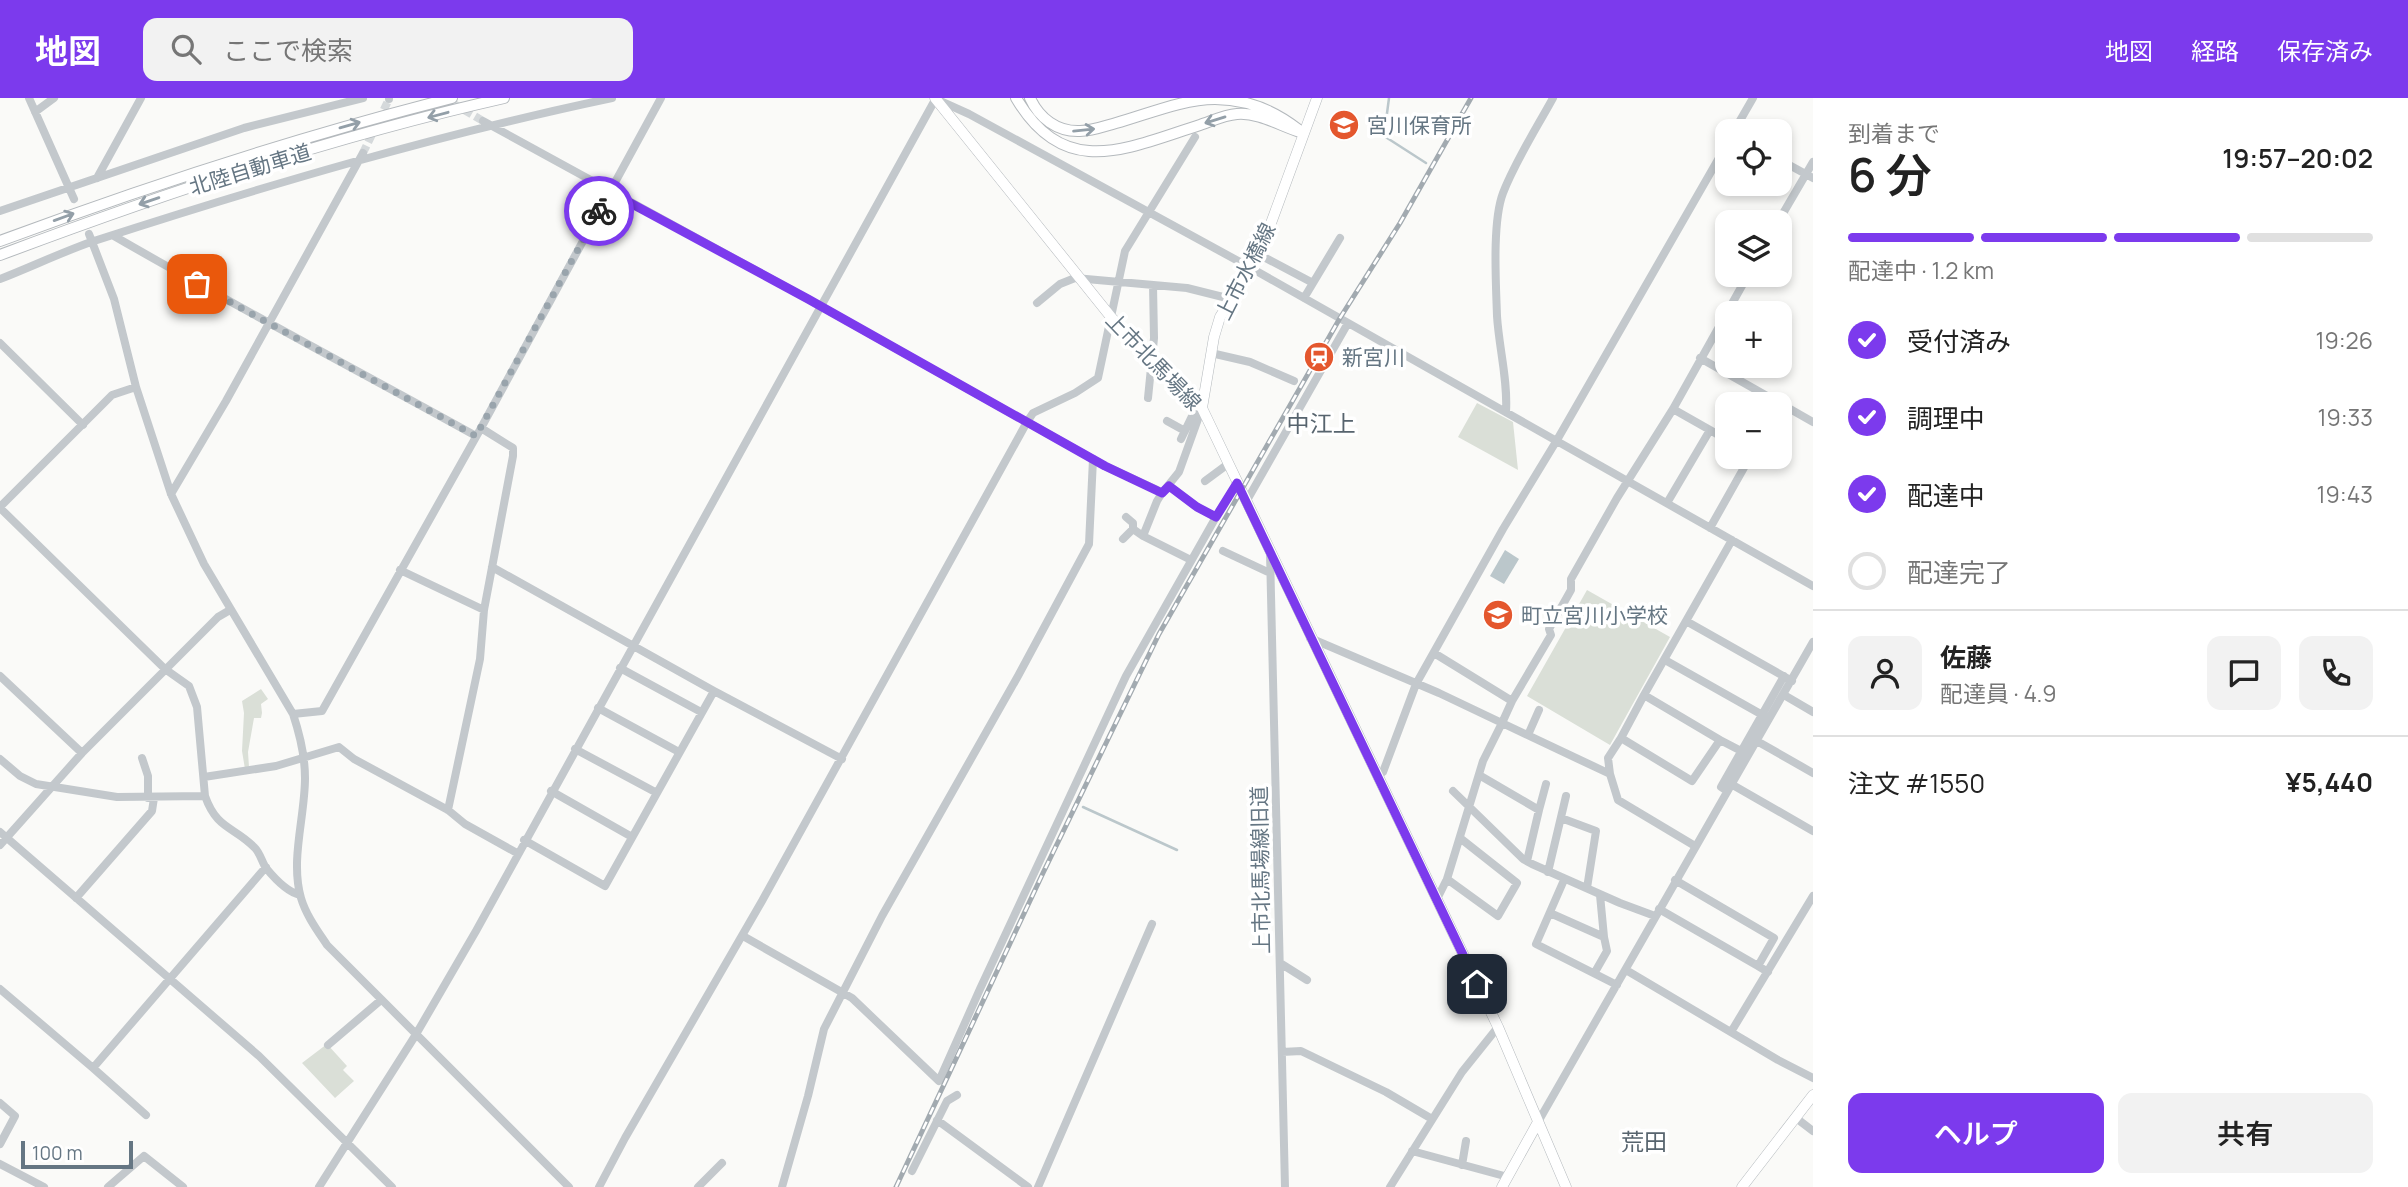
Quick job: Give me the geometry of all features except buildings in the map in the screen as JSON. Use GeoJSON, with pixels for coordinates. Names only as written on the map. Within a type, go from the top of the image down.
{"type":"FeatureCollection","features":[{"type":"Feature","properties":{"kind":"highway","name":"北陸自動車道"},"geometry":{"type":"LineString","coordinates":[[0,241],[185,175],[283,144],[452,98]]}},
{"type":"Feature","properties":{"kind":"highway","name":"北陸自動車道"},"geometry":{"type":"LineString","coordinates":[[0,255],[153,199],[274,161],[393,126],[504,98]]}},
{"type":"Feature","properties":{"kind":"highway"},"geometry":{"type":"LineString","coordinates":[[1016,98],[1028,117],[1044,134],[1059,143],[1091,152],[1127,148],[1237,114],[1259,116],[1303,133]]}},
{"type":"Feature","properties":{"kind":"highway"},"geometry":{"type":"LineString","coordinates":[[1030,98],[1042,117],[1067,130],[1091,130],[1173,107],[1214,99],[1250,103],[1287,120],[1303,133]]}},
{"type":"Feature","properties":{"kind":"main road","name":"上市北馬場線"},"geometry":{"type":"LineString","coordinates":[[936,98],[1111,317],[1152,362],[1202,408],[1498,1027],[1538,1122]]}},
{"type":"Feature","properties":{"kind":"main road","name":"上市水橋線"},"geometry":{"type":"LineString","coordinates":[[1202,408],[1220,317],[1258,254],[1317,98]]}},
{"type":"Feature","properties":{"kind":"main road"},"geometry":{"type":"LineString","coordinates":[[1742,1187],[1813,1096]]}},
{"type":"Feature","properties":{"kind":"main road"},"geometry":{"type":"LineString","coordinates":[[1502,1187],[1538,1122]]}},
{"type":"Feature","properties":{"kind":"main road"},"geometry":{"type":"LineString","coordinates":[[1538,1122],[1566,1187]]}},
{"type":"Feature","properties":{"kind":"street"},"geometry":{"type":"LineString","coordinates":[[29,98],[74,199]]}},
{"type":"Feature","properties":{"kind":"street"},"geometry":{"type":"LineString","coordinates":[[35,111],[54,98]]}},
{"type":"Feature","properties":{"kind":"street"},"geometry":{"type":"LineString","coordinates":[[97,178],[141,98]]}},
{"type":"Feature","properties":{"kind":"street"},"geometry":{"type":"LineString","coordinates":[[0,211],[244,128],[363,98]]}},
{"type":"Feature","properties":{"kind":"street"},"geometry":{"type":"LineString","coordinates":[[0,279],[90,238],[114,236],[361,157],[612,98]]}},
{"type":"Feature","properties":{"kind":"street"},"geometry":{"type":"LineString","coordinates":[[293,714],[322,711],[481,428],[661,98]]}},
{"type":"Feature","properties":{"kind":"street"},"geometry":{"type":"LineString","coordinates":[[319,1187],[415,1036],[936,98],[1251,268],[1813,586]]}},
{"type":"Feature","properties":{"kind":"street"},"geometry":{"type":"LineString","coordinates":[[1506,412],[1497,316],[1499,209],[1519,159],[1553,98]]}},
{"type":"Feature","properties":{"kind":"street"},"geometry":{"type":"LineString","coordinates":[[1741,119],[1753,98]]}},
{"type":"Feature","properties":{"kind":"street"},"geometry":{"type":"LineString","coordinates":[[483,121],[1093,459],[1166,489],[1216,517]]}},
{"type":"Feature","properties":{"kind":"street"},"geometry":{"type":"LineString","coordinates":[[599,1187],[743,936],[1027,422],[1033,413],[1098,378],[1125,251],[1195,137]]}},
{"type":"Feature","properties":{"kind":"street"},"geometry":{"type":"LineString","coordinates":[[171,494],[187,471],[361,157]]}},
{"type":"Feature","properties":{"kind":"street"},"geometry":{"type":"LineString","coordinates":[[1786,210],[1809,176],[1813,162]]}},
{"type":"Feature","properties":{"kind":"street"},"geometry":{"type":"LineString","coordinates":[[1377,777],[1383,772],[1416,684],[1516,505],[1557,440],[1715,165]]}},
{"type":"Feature","properties":{"kind":"street"},"geometry":{"type":"LineString","coordinates":[[1792,167],[1809,176]]}},
{"type":"Feature","properties":{"kind":"street"},"geometry":{"type":"LineString","coordinates":[[114,236],[218,297],[270,322],[476,436]]}},
{"type":"Feature","properties":{"kind":"street"},"geometry":{"type":"LineString","coordinates":[[90,238],[114,299],[136,387],[171,494],[204,564],[293,714],[305,777],[297,873],[300,895],[306,911],[327,945],[415,1036],[569,1187]]}},
{"type":"Feature","properties":{"kind":"street"},"geometry":{"type":"LineString","coordinates":[[1304,298],[1340,238]]}},
{"type":"Feature","properties":{"kind":"street"},"geometry":{"type":"LineString","coordinates":[[1258,254],[1313,283]]}},
{"type":"Feature","properties":{"kind":"street"},"geometry":{"type":"LineString","coordinates":[[1037,303],[1060,284],[1075,278],[1187,288],[1231,299]]}},
{"type":"Feature","properties":{"kind":"street"},"geometry":{"type":"LineString","coordinates":[[1148,398],[1154,338],[1153,285]]}},
{"type":"Feature","properties":{"kind":"street"},"geometry":{"type":"LineString","coordinates":[[1437,900],[1447,879],[1483,761],[1512,701],[1551,635],[1549,629],[1571,590],[1571,579],[1617,498],[1673,409],[1741,287]]}},
{"type":"Feature","properties":{"kind":"street"},"geometry":{"type":"LineString","coordinates":[[1246,502],[1348,323]]}},
{"type":"Feature","properties":{"kind":"street"},"geometry":{"type":"LineString","coordinates":[[0,343],[82,425]]}},
{"type":"Feature","properties":{"kind":"street"},"geometry":{"type":"LineString","coordinates":[[1211,353],[1250,362],[1294,381]]}},
{"type":"Feature","properties":{"kind":"street"},"geometry":{"type":"LineString","coordinates":[[1700,358],[1813,422]]}},
{"type":"Feature","properties":{"kind":"street"},"geometry":{"type":"LineString","coordinates":[[136,387],[112,395],[0,507],[165,669],[189,686],[197,707],[205,796],[216,820],[255,849],[266,867],[290,893],[300,895]]}},
{"type":"Feature","properties":{"kind":"street"},"geometry":{"type":"LineString","coordinates":[[1167,421],[1183,435],[1195,410],[1202,408]]}},
{"type":"Feature","properties":{"kind":"street"},"geometry":{"type":"LineString","coordinates":[[1143,536],[1166,489],[1179,472],[1202,408]]}},
{"type":"Feature","properties":{"kind":"street"},"geometry":{"type":"LineString","coordinates":[[1673,409],[1715,433]]}},
{"type":"Feature","properties":{"kind":"street"},"geometry":{"type":"LineString","coordinates":[[448,810],[480,659],[484,610],[513,456],[513,448],[481,428]]}},
{"type":"Feature","properties":{"kind":"street"},"geometry":{"type":"LineString","coordinates":[[1667,503],[1710,430]]}},
{"type":"Feature","properties":{"kind":"street"},"geometry":{"type":"LineString","coordinates":[[782,1187],[824,1029],[842,991],[1089,544],[1093,459]]}},
{"type":"Feature","properties":{"kind":"street"},"geometry":{"type":"LineString","coordinates":[[1205,481],[1228,464]]}},
{"type":"Feature","properties":{"kind":"street"},"geometry":{"type":"LineString","coordinates":[[1710,528],[1743,469]]}},
{"type":"Feature","properties":{"kind":"street"},"geometry":{"type":"LineString","coordinates":[[743,936],[852,998],[939,1081],[979,989],[1126,676],[1237,483]]}},
{"type":"Feature","properties":{"kind":"street"},"geometry":{"type":"LineString","coordinates":[[1123,539],[1133,529],[1133,523],[1126,517]]}},
{"type":"Feature","properties":{"kind":"street"},"geometry":{"type":"LineString","coordinates":[[1133,529],[1191,560]]}},
{"type":"Feature","properties":{"kind":"street"},"geometry":{"type":"LineString","coordinates":[[1695,846],[1618,800],[1608,758],[1732,540]]}},
{"type":"Feature","properties":{"kind":"street"},"geometry":{"type":"LineString","coordinates":[[1223,551],[1270,573]]}},
{"type":"Feature","properties":{"kind":"street","name":"上市北馬場線旧道"},"geometry":{"type":"LineString","coordinates":[[1270,551],[1285,1187]]}},
{"type":"Feature","properties":{"kind":"street"},"geometry":{"type":"LineString","coordinates":[[492,567],[842,759]]}},
{"type":"Feature","properties":{"kind":"street"},"geometry":{"type":"LineString","coordinates":[[400,570],[484,610]]}},
{"type":"Feature","properties":{"kind":"street"},"geometry":{"type":"LineString","coordinates":[[0,845],[3,835],[52,787],[82,752],[218,617],[230,610]]}},
{"type":"Feature","properties":{"kind":"street"},"geometry":{"type":"LineString","coordinates":[[1686,621],[1788,679]]}},
{"type":"Feature","properties":{"kind":"street"},"geometry":{"type":"LineString","coordinates":[[1310,638],[1610,774]]}},
{"type":"Feature","properties":{"kind":"street"},"geometry":{"type":"LineString","coordinates":[[1538,1122],[1729,788],[1744,753],[1788,679],[1812,648]]}},
{"type":"Feature","properties":{"kind":"street"},"geometry":{"type":"LineString","coordinates":[[1434,653],[1512,701]]}},
{"type":"Feature","properties":{"kind":"street"},"geometry":{"type":"LineString","coordinates":[[1665,660],[1765,717]]}},
{"type":"Feature","properties":{"kind":"street"},"geometry":{"type":"LineString","coordinates":[[620,668],[701,712]]}},
{"type":"Feature","properties":{"kind":"street"},"geometry":{"type":"LineString","coordinates":[[0,676],[82,752]]}},
{"type":"Feature","properties":{"kind":"street"},"geometry":{"type":"LineString","coordinates":[[1744,753],[1755,740],[1765,717],[1784,695],[1788,679]]}},
{"type":"Feature","properties":{"kind":"street"},"geometry":{"type":"LineString","coordinates":[[524,840],[605,886],[714,691]]}},
{"type":"Feature","properties":{"kind":"street"},"geometry":{"type":"LineString","coordinates":[[1644,695],[1744,753]]}},
{"type":"Feature","properties":{"kind":"street"},"geometry":{"type":"LineString","coordinates":[[1784,695],[1813,712]]}},
{"type":"Feature","properties":{"kind":"street"},"geometry":{"type":"LineString","coordinates":[[598,708],[679,752]]}},
{"type":"Feature","properties":{"kind":"street"},"geometry":{"type":"LineString","coordinates":[[1528,735],[1539,710]]}},
{"type":"Feature","properties":{"kind":"street"},"geometry":{"type":"LineString","coordinates":[[1620,738],[1692,781],[1720,740]]}},
{"type":"Feature","properties":{"kind":"street"},"geometry":{"type":"LineString","coordinates":[[1755,740],[1813,774]]}},
{"type":"Feature","properties":{"kind":"street"},"geometry":{"type":"LineString","coordinates":[[204,777],[276,766],[339,747],[354,759],[448,810],[465,824],[517,853]]}},
{"type":"Feature","properties":{"kind":"street"},"geometry":{"type":"LineString","coordinates":[[575,749],[657,793]]}},
{"type":"Feature","properties":{"kind":"street"},"geometry":{"type":"LineString","coordinates":[[76,898],[152,811],[148,776],[142,758]]}},
{"type":"Feature","properties":{"kind":"street"},"geometry":{"type":"LineString","coordinates":[[0,759],[20,776],[36,784],[52,787],[117,797],[205,796]]}},
{"type":"Feature","properties":{"kind":"street"},"geometry":{"type":"LineString","coordinates":[[1479,775],[1539,810]]}},
{"type":"Feature","properties":{"kind":"street"},"geometry":{"type":"LineString","coordinates":[[1527,861],[1546,784]]}},
{"type":"Feature","properties":{"kind":"street"},"geometry":{"type":"LineString","coordinates":[[1729,788],[1813,831]]}},
{"type":"Feature","properties":{"kind":"street"},"geometry":{"type":"LineString","coordinates":[[551,791],[632,837]]}},
{"type":"Feature","properties":{"kind":"street"},"geometry":{"type":"LineString","coordinates":[[1453,791],[1527,861],[1600,895],[1657,912],[1768,972]]}},
{"type":"Feature","properties":{"kind":"street"},"geometry":{"type":"LineString","coordinates":[[1548,872],[1566,796]]}},
{"type":"Feature","properties":{"kind":"street"},"geometry":{"type":"LineString","coordinates":[[1561,818],[1597,831],[1587,888]]}},
{"type":"Feature","properties":{"kind":"street"},"geometry":{"type":"LineString","coordinates":[[3,835],[259,1056],[392,1187]]}},
{"type":"Feature","properties":{"kind":"street"},"geometry":{"type":"LineString","coordinates":[[1447,879],[1498,916],[1517,883],[1460,838]]}},
{"type":"Feature","properties":{"kind":"street"},"geometry":{"type":"LineString","coordinates":[[93,1068],[266,867]]}},
{"type":"Feature","properties":{"kind":"street"},"geometry":{"type":"LineString","coordinates":[[1564,880],[1536,943],[1616,985]]}},
{"type":"Feature","properties":{"kind":"street"},"geometry":{"type":"LineString","coordinates":[[1675,880],[1774,937],[1758,966]]}},
{"type":"Feature","properties":{"kind":"street"},"geometry":{"type":"LineString","coordinates":[[1595,972],[1607,951],[1600,895]]}},
{"type":"Feature","properties":{"kind":"street"},"geometry":{"type":"LineString","coordinates":[[1731,1032],[1813,896]]}},
{"type":"Feature","properties":{"kind":"street"},"geometry":{"type":"LineString","coordinates":[[1550,913],[1604,937]]}},
{"type":"Feature","properties":{"kind":"street"},"geometry":{"type":"LineString","coordinates":[[1038,1187],[1152,924]]}},
{"type":"Feature","properties":{"kind":"street"},"geometry":{"type":"LineString","coordinates":[[1280,963],[1307,980]]}},
{"type":"Feature","properties":{"kind":"street"},"geometry":{"type":"LineString","coordinates":[[1626,970],[1813,1078]]}},
{"type":"Feature","properties":{"kind":"street"},"geometry":{"type":"LineString","coordinates":[[0,989],[146,1115]]}},
{"type":"Feature","properties":{"kind":"street"},"geometry":{"type":"LineString","coordinates":[[328,1045],[381,1000]]}},
{"type":"Feature","properties":{"kind":"street"},"geometry":{"type":"LineString","coordinates":[[1390,1187],[1462,1072],[1498,1027]]}},
{"type":"Feature","properties":{"kind":"street"},"geometry":{"type":"LineString","coordinates":[[1282,1052],[1301,1051],[1311,1055],[1419,1109],[1432,1119]]}},
{"type":"Feature","properties":{"kind":"street"},"geometry":{"type":"LineString","coordinates":[[912,1171],[947,1101],[957,1095]]}},
{"type":"Feature","properties":{"kind":"street"},"geometry":{"type":"LineString","coordinates":[[0,1103],[15,1116],[0,1144]]}},
{"type":"Feature","properties":{"kind":"street"},"geometry":{"type":"LineString","coordinates":[[1796,1118],[1813,1131]]}},
{"type":"Feature","properties":{"kind":"street"},"geometry":{"type":"LineString","coordinates":[[937,1121],[1028,1187]]}},
{"type":"Feature","properties":{"kind":"street"},"geometry":{"type":"LineString","coordinates":[[1461,1165],[1466,1141]]}},
{"type":"Feature","properties":{"kind":"street"},"geometry":{"type":"LineString","coordinates":[[1412,1151],[1507,1177]]}},
{"type":"Feature","properties":{"kind":"street"},"geometry":{"type":"LineString","coordinates":[[108,1187],[144,1156],[183,1187]]}},
{"type":"Feature","properties":{"kind":"street"},"geometry":{"type":"LineString","coordinates":[[698,1187],[722,1163]]}},
{"type":"Feature","properties":{"kind":"street"},"geometry":{"type":"LineString","coordinates":[[0,1164],[44,1187]]}},
{"type":"Feature","properties":{"kind":"shaded area"},"geometry":{"type":"Polygon","coordinates":[[[1477,403],[1513,422],[1518,470],[1458,437],[1477,403]]]}},
{"type":"Feature","properties":{"kind":"shaded area"},"geometry":{"type":"Polygon","coordinates":[[[1505,550],[1519,559],[1504,584],[1490,576],[1505,550]]]}},
{"type":"Feature","properties":{"kind":"shaded area"},"geometry":{"type":"Polygon","coordinates":[[[1587,590],[1670,637],[1610,745],[1527,696],[1587,590]]]}},
{"type":"Feature","properties":{"kind":"shaded area"},"geometry":{"type":"Polygon","coordinates":[[[261,689],[268,699],[261,704],[261,718],[254,718],[248,752],[249,767],[245,769],[242,751],[242,701],[261,689]]]}},
{"type":"Feature","properties":{"kind":"shaded area"},"geometry":{"type":"Polygon","coordinates":[[[327,1044],[347,1066],[343,1070],[354,1081],[335,1098],[302,1063],[327,1044]]]}},
{"type":"Feature","properties":{"kind":"waterway"},"geometry":{"type":"LineString","coordinates":[[1389,98],[1384,136],[1426,163]]}},
{"type":"Feature","properties":{"kind":"waterway"},"geometry":{"type":"LineString","coordinates":[[1083,807],[1177,850]]}},
{"type":"Feature","properties":{"kind":"tunnel"},"geometry":{"type":"LineString","coordinates":[[444,98],[483,121]]}},
{"type":"Feature","properties":{"kind":"tunnel"},"geometry":{"type":"LineString","coordinates":[[363,153],[389,99]]}},
{"type":"Feature","properties":{"kind":"railway"},"geometry":{"type":"LineString","coordinates":[[896,1187],[1043,873],[1159,634],[1340,318],[1400,223],[1471,98]]}},
{"type":"Feature","properties":{"kind":"way so far"},"geometry":{"type":"LineString","coordinates":[[197,284],[476,436],[599,211]]}},
{"type":"Feature","properties":{"kind":"place","name":"宮川保育所"},"geometry":{"type":"Point","coordinates":[1344,125]}},
{"type":"Feature","properties":{"kind":"place","name":"新宮川"},"geometry":{"type":"Point","coordinates":[1319,357]}},
{"type":"Feature","properties":{"kind":"place","name":"町立宮川小学校"},"geometry":{"type":"Point","coordinates":[1498,615]}},
{"type":"Feature","properties":{"kind":"district","name":"中江上"},"geometry":{"type":"Point","coordinates":[1321,423]}},
{"type":"Feature","properties":{"kind":"district","name":"荒田"},"geometry":{"type":"Point","coordinates":[1644,1141]}},
{"type":"Feature","properties":{"kind":"route"},"geometry":{"type":"LineString","coordinates":[[599,211],[610,192],[808,299],[1105,466],[1162,493],[1169,486],[1197,507],[1216,517],[1237,483],[1477,984]]}}]}
